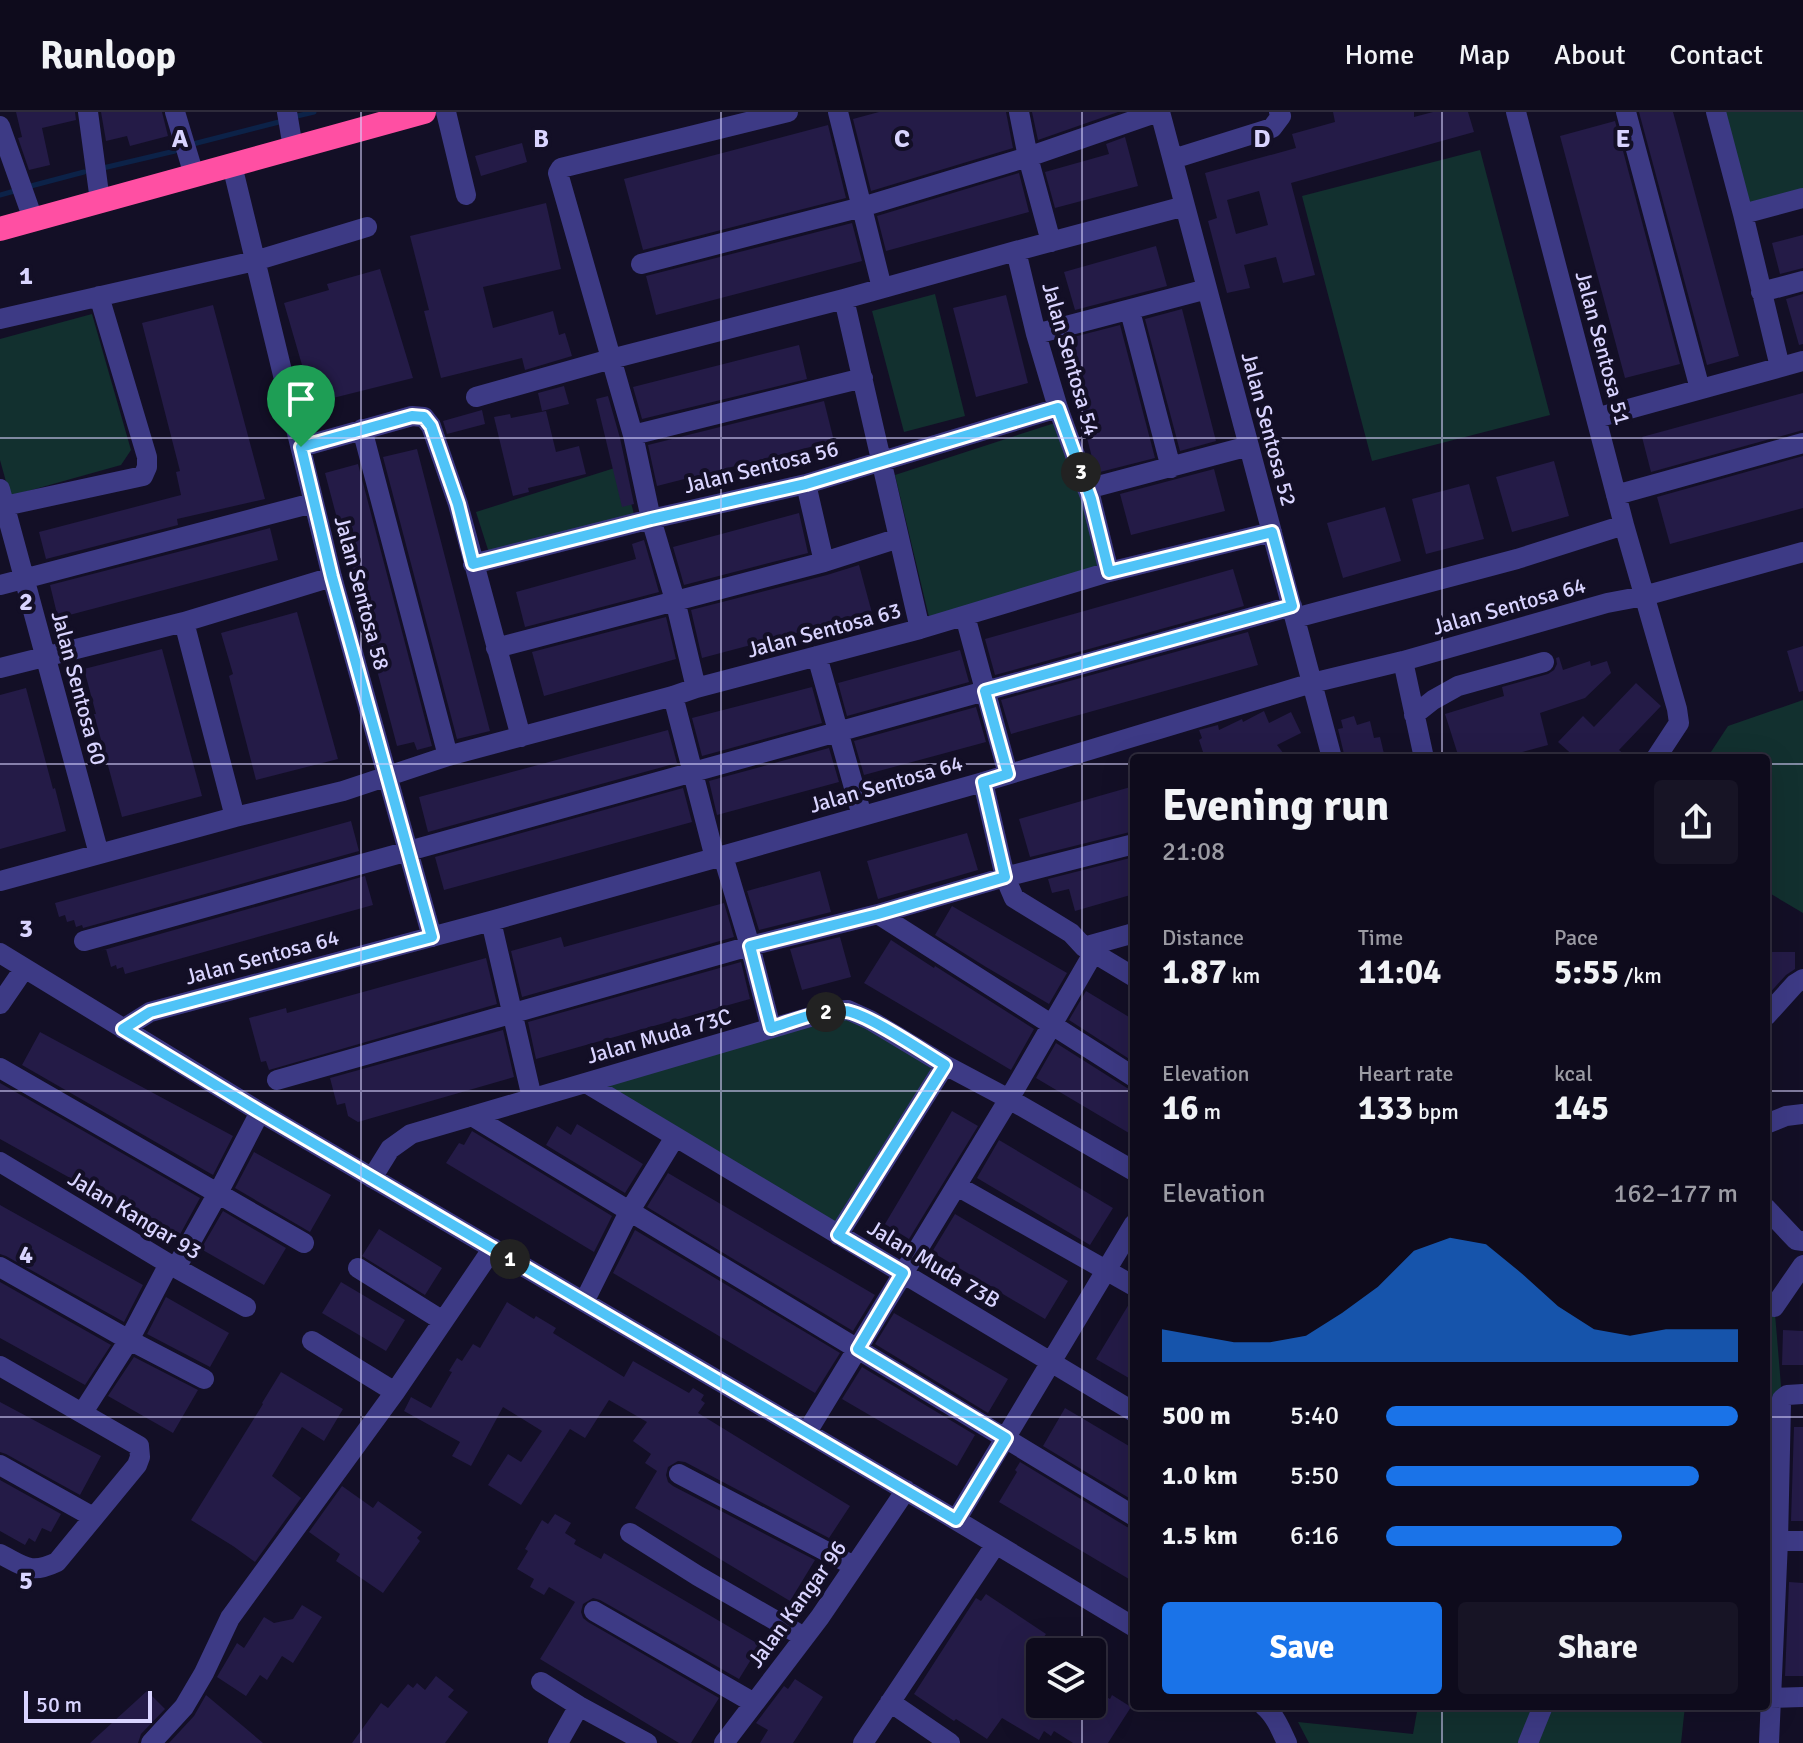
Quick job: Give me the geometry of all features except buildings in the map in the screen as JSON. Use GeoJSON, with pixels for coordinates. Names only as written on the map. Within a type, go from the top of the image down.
{"type":"FeatureCollection","features":[{"type":"Feature","properties":{"kind":"highway"},"geometry":{"type":"LineString","coordinates":[[0,229],[418,113]]}},
{"type":"Feature","properties":{"kind":"street"},"geometry":{"type":"LineString","coordinates":[[88,112],[100,201]]}},
{"type":"Feature","properties":{"kind":"street"},"geometry":{"type":"LineString","coordinates":[[175,112],[194,175]]}},
{"type":"Feature","properties":{"kind":"street"},"geometry":{"type":"LineString","coordinates":[[287,112],[293,148]]}},
{"type":"Feature","properties":{"kind":"street"},"geometry":{"type":"LineString","coordinates":[[446,112],[466,195]]}},
{"type":"Feature","properties":{"kind":"street"},"geometry":{"type":"LineString","coordinates":[[696,688],[651,519],[633,435],[558,173],[561,168],[788,112]]}},
{"type":"Feature","properties":{"kind":"street"},"geometry":{"type":"LineString","coordinates":[[838,112],[882,288]]}},
{"type":"Feature","properties":{"kind":"street"},"geometry":{"type":"LineString","coordinates":[[1019,112],[1051,242]]}},
{"type":"Feature","properties":{"kind":"street"},"geometry":{"type":"LineString","coordinates":[[641,264],[862,207],[1028,157],[1159,112]]}},
{"type":"Feature","properties":{"kind":"street","name":"Jalan Sentosa 52"},"geometry":{"type":"LineString","coordinates":[[1159,112],[1331,754]]}},
{"type":"Feature","properties":{"kind":"street"},"geometry":{"type":"LineString","coordinates":[[1173,159],[1272,128],[1281,116],[1279,112]]}},
{"type":"Feature","properties":{"kind":"street","name":"Jalan Sentosa 51"},"geometry":{"type":"LineString","coordinates":[[1516,112],[1624,525],[1677,709],[1679,723],[1659,754]]}},
{"type":"Feature","properties":{"kind":"street"},"geometry":{"type":"LineString","coordinates":[[1626,112],[1700,389]]}},
{"type":"Feature","properties":{"kind":"street"},"geometry":{"type":"LineString","coordinates":[[1716,112],[1780,367]]}},
{"type":"Feature","properties":{"kind":"street"},"geometry":{"type":"LineString","coordinates":[[0,126],[33,219]]}},
{"type":"Feature","properties":{"kind":"street","name":"Jalan Sentosa 58"},"geometry":{"type":"LineString","coordinates":[[232,165],[332,577],[432,937]]}},
{"type":"Feature","properties":{"kind":"street"},"geometry":{"type":"LineString","coordinates":[[1743,214],[1803,198]]}},
{"type":"Feature","properties":{"kind":"street"},"geometry":{"type":"LineString","coordinates":[[476,397],[1185,206]]}},
{"type":"Feature","properties":{"kind":"street"},"geometry":{"type":"LineString","coordinates":[[0,319],[255,261],[367,227]]}},
{"type":"Feature","properties":{"kind":"street","name":"Jalan Sentosa 54"},"geometry":{"type":"LineString","coordinates":[[1016,251],[1036,334],[1087,489],[1109,572]]}},
{"type":"Feature","properties":{"kind":"street"},"geometry":{"type":"LineString","coordinates":[[1761,292],[1803,281]]}},
{"type":"Feature","properties":{"kind":"street"},"geometry":{"type":"LineString","coordinates":[[1036,334],[1207,289]]}},
{"type":"Feature","properties":{"kind":"street"},"geometry":{"type":"LineString","coordinates":[[1,500],[143,476],[147,457],[99,296]]}},
{"type":"Feature","properties":{"kind":"street"},"geometry":{"type":"LineString","coordinates":[[844,299],[920,629]]}},
{"type":"Feature","properties":{"kind":"street"},"geometry":{"type":"LineString","coordinates":[[1130,311],[1171,468]]}},
{"type":"Feature","properties":{"kind":"street"},"geometry":{"type":"LineString","coordinates":[[1596,418],[1803,361]]}},
{"type":"Feature","properties":{"kind":"street"},"geometry":{"type":"LineString","coordinates":[[633,435],[863,378]]}},
{"type":"Feature","properties":{"kind":"street","name":"Jalan Sentosa 56"},"geometry":{"type":"LineString","coordinates":[[473,564],[806,484],[1058,408]]}},
{"type":"Feature","properties":{"kind":"street"},"geometry":{"type":"LineString","coordinates":[[301,447],[412,416],[424,417],[431,426],[453,490],[521,737]]}},
{"type":"Feature","properties":{"kind":"street"},"geometry":{"type":"LineString","coordinates":[[362,429],[448,756]]}},
{"type":"Feature","properties":{"kind":"street"},"geometry":{"type":"LineString","coordinates":[[1616,495],[1803,443]]}},
{"type":"Feature","properties":{"kind":"street"},"geometry":{"type":"LineString","coordinates":[[1087,489],[1249,446]]}},
{"type":"Feature","properties":{"kind":"street"},"geometry":{"type":"LineString","coordinates":[[806,484],[824,562]]}},
{"type":"Feature","properties":{"kind":"street","name":"Jalan Sentosa 60"},"geometry":{"type":"LineString","coordinates":[[1,500],[99,854]]}},
{"type":"Feature","properties":{"kind":"street"},"geometry":{"type":"LineString","coordinates":[[0,585],[313,503]]}},
{"type":"Feature","properties":{"kind":"street"},"geometry":{"type":"LineString","coordinates":[[84,941],[985,691],[1293,612],[1517,559],[1624,525]]}},
{"type":"Feature","properties":{"kind":"street","name":"Jalan Sentosa 63"},"geometry":{"type":"LineString","coordinates":[[0,881],[343,791],[448,756],[920,629],[1109,572],[1272,532]]}},
{"type":"Feature","properties":{"kind":"street"},"geometry":{"type":"LineString","coordinates":[[496,648],[824,562],[899,538]]}},
{"type":"Feature","properties":{"kind":"street","name":"Jalan Sentosa 64"},"geometry":{"type":"LineString","coordinates":[[123,1029],[150,1012],[719,857],[1312,683],[1803,552]]}},
{"type":"Feature","properties":{"kind":"street"},"geometry":{"type":"LineString","coordinates":[[0,668],[184,622],[332,577]]}},
{"type":"Feature","properties":{"kind":"street"},"geometry":{"type":"LineString","coordinates":[[965,616],[1008,774]]}},
{"type":"Feature","properties":{"kind":"street"},"geometry":{"type":"LineString","coordinates":[[184,622],[235,817]]}},
{"type":"Feature","properties":{"kind":"street"},"geometry":{"type":"LineString","coordinates":[[817,656],[862,816]]}},
{"type":"Feature","properties":{"kind":"street"},"geometry":{"type":"LineString","coordinates":[[1403,661],[1423,754]]}},
{"type":"Feature","properties":{"kind":"street"},"geometry":{"type":"LineString","coordinates":[[1414,715],[1458,686],[1544,662]]}},
{"type":"Feature","properties":{"kind":"street"},"geometry":{"type":"LineString","coordinates":[[673,696],[691,772],[750,946],[771,1028]]}},
{"type":"Feature","properties":{"kind":"street"},"geometry":{"type":"LineString","coordinates":[[983,782],[1005,877],[1014,898],[1130,975]]}},
{"type":"Feature","properties":{"kind":"street"},"geometry":{"type":"LineString","coordinates":[[277,1080],[750,946],[1130,845]]}},
{"type":"Feature","properties":{"kind":"street"},"geometry":{"type":"LineString","coordinates":[[878,914],[1130,1074]]}},
{"type":"Feature","properties":{"kind":"street"},"geometry":{"type":"LineString","coordinates":[[491,921],[532,1098]]}},
{"type":"Feature","properties":{"kind":"street"},"geometry":{"type":"LineString","coordinates":[[807,1432],[1009,1099],[1089,950],[1130,935]]}},
{"type":"Feature","properties":{"kind":"street"},"geometry":{"type":"LineString","coordinates":[[0,953],[260,1112],[1130,1625]]}},
{"type":"Feature","properties":{"kind":"street"},"geometry":{"type":"LineString","coordinates":[[0,1004],[24,969]]}},
{"type":"Feature","properties":{"kind":"street"},"geometry":{"type":"LineString","coordinates":[[1770,1012],[1803,979]]}},
{"type":"Feature","properties":{"kind":"street","name":"Jalan Muda 73C"},"geometry":{"type":"LineString","coordinates":[[372,1178],[390,1149],[411,1134],[827,1012],[848,1010],[1130,1169]]}},
{"type":"Feature","properties":{"kind":"street"},"geometry":{"type":"LineString","coordinates":[[838,1235],[945,1065]]}},
{"type":"Feature","properties":{"kind":"street"},"geometry":{"type":"LineString","coordinates":[[0,1068],[304,1243]]}},
{"type":"Feature","properties":{"kind":"street","name":"Jalan Muda 73B"},"geometry":{"type":"LineString","coordinates":[[586,1083],[1130,1410]]}},
{"type":"Feature","properties":{"kind":"street"},"geometry":{"type":"LineString","coordinates":[[83,1412],[218,1193],[260,1112]]}},
{"type":"Feature","properties":{"kind":"street"},"geometry":{"type":"LineString","coordinates":[[1770,1122],[1803,1114]]}},
{"type":"Feature","properties":{"kind":"street"},"geometry":{"type":"LineString","coordinates":[[472,1116],[1130,1514]]}},
{"type":"Feature","properties":{"kind":"street"},"geometry":{"type":"LineString","coordinates":[[584,1302],[629,1212],[675,1137]]}},
{"type":"Feature","properties":{"kind":"street","name":"Jalan Kangar 93"},"geometry":{"type":"LineString","coordinates":[[0,1162],[246,1307]]}},
{"type":"Feature","properties":{"kind":"street"},"geometry":{"type":"LineString","coordinates":[[957,1186],[1130,1283]]}},
{"type":"Feature","properties":{"kind":"street"},"geometry":{"type":"LineString","coordinates":[[1770,1212],[1796,1240],[1803,1241]]}},
{"type":"Feature","properties":{"kind":"street"},"geometry":{"type":"LineString","coordinates":[[956,1520],[1130,1231]]}},
{"type":"Feature","properties":{"kind":"street"},"geometry":{"type":"LineString","coordinates":[[151,1743],[184,1707],[230,1618],[395,1392],[493,1248]]}},
{"type":"Feature","properties":{"kind":"street"},"geometry":{"type":"LineString","coordinates":[[1774,1307],[1803,1265]]}},
{"type":"Feature","properties":{"kind":"street"},"geometry":{"type":"LineString","coordinates":[[0,1267],[204,1379]]}},
{"type":"Feature","properties":{"kind":"street"},"geometry":{"type":"LineString","coordinates":[[358,1268],[443,1321]]}},
{"type":"Feature","properties":{"kind":"street"},"geometry":{"type":"LineString","coordinates":[[312,1341],[395,1392]]}},
{"type":"Feature","properties":{"kind":"street"},"geometry":{"type":"LineString","coordinates":[[0,1366],[139,1446],[140,1457],[137,1465],[57,1562],[32,1569],[0,1554]]}},
{"type":"Feature","properties":{"kind":"street"},"geometry":{"type":"LineString","coordinates":[[1795,1394],[1782,1399],[1781,1404],[1770,1698],[1803,1697]]}},
{"type":"Feature","properties":{"kind":"street"},"geometry":{"type":"LineString","coordinates":[[0,1465],[93,1517]]}},
{"type":"Feature","properties":{"kind":"street"},"geometry":{"type":"LineString","coordinates":[[679,1474],[854,1566]]}},
{"type":"Feature","properties":{"kind":"street","name":"Jalan Kangar 96"},"geometry":{"type":"LineString","coordinates":[[724,1743],[804,1637],[906,1490]]}},
{"type":"Feature","properties":{"kind":"street"},"geometry":{"type":"LineString","coordinates":[[630,1533],[804,1637]]}},
{"type":"Feature","properties":{"kind":"street"},"geometry":{"type":"LineString","coordinates":[[1778,1541],[1803,1541]]}},
{"type":"Feature","properties":{"kind":"street"},"geometry":{"type":"LineString","coordinates":[[863,1743],[996,1544]]}},
{"type":"Feature","properties":{"kind":"street"},"geometry":{"type":"LineString","coordinates":[[594,1611],[754,1703]]}},
{"type":"Feature","properties":{"kind":"street"},"geometry":{"type":"LineString","coordinates":[[541,1682],[647,1743]]}},
{"type":"Feature","properties":{"kind":"street"},"geometry":{"type":"LineString","coordinates":[[890,1702],[950,1743]]}},
{"type":"Feature","properties":{"kind":"street"},"geometry":{"type":"LineString","coordinates":[[558,1743],[579,1706]]}},
{"type":"Feature","properties":{"kind":"street"},"geometry":{"type":"LineString","coordinates":[[1269,1710],[1287,1743]]}},
{"type":"Feature","properties":{"kind":"street"},"geometry":{"type":"LineString","coordinates":[[1528,1743],[1541,1710]]}},
{"type":"Feature","properties":{"kind":"street"},"geometry":{"type":"LineString","coordinates":[[1769,1743],[1770,1710]]}},
{"type":"Feature","properties":{"kind":"green space"},"geometry":{"type":"Polygon","coordinates":[[[1716,112],[1803,112],[1803,198],[1743,214],[1716,112]]]}},
{"type":"Feature","properties":{"kind":"green space"},"geometry":{"type":"Polygon","coordinates":[[[1480,150],[1550,415],[1372,461],[1302,196],[1480,150]]]}},
{"type":"Feature","properties":{"kind":"green space"},"geometry":{"type":"Polygon","coordinates":[[[935,294],[965,416],[904,432],[872,311],[935,294]]]}},
{"type":"Feature","properties":{"kind":"green space"},"geometry":{"type":"Polygon","coordinates":[[[92,314],[131,450],[121,465],[10,496],[0,460],[0,339],[92,314]]]}},
{"type":"Feature","properties":{"kind":"green space"},"geometry":{"type":"Polygon","coordinates":[[[1064,420],[1105,564],[929,617],[895,475],[1064,420]]]}},
{"type":"Feature","properties":{"kind":"green space"},"geometry":{"type":"Polygon","coordinates":[[[621,466],[634,514],[489,553],[476,512],[621,466]]]}},
{"type":"Feature","properties":{"kind":"green space"},"geometry":{"type":"Polygon","coordinates":[[[1803,700],[1803,913],[1770,893],[1770,754],[1710,754],[1728,726],[1803,700]]]}},
{"type":"Feature","properties":{"kind":"green space"},"geometry":{"type":"Polygon","coordinates":[[[848,1010],[945,1065],[838,1235],[586,1083],[848,1010]]]}},
{"type":"Feature","properties":{"kind":"green space"},"geometry":{"type":"Polygon","coordinates":[[[1770,1310],[1775,1314],[1781,1386],[1771,1696],[1770,1310]]]}},
{"type":"Feature","properties":{"kind":"green space"},"geometry":{"type":"Polygon","coordinates":[[[1417,1710],[1685,1710],[1681,1743],[1309,1743],[1298,1722],[1413,1734],[1417,1710]]]}},
{"type":"Feature","properties":{"kind":"waterway"},"geometry":{"type":"LineString","coordinates":[[297,116],[314,112]]}},
{"type":"Feature","properties":{"kind":"waterway"},"geometry":{"type":"LineString","coordinates":[[193,144],[279,122]]}},
{"type":"Feature","properties":{"kind":"waterway"},"geometry":{"type":"LineString","coordinates":[[103,168],[175,151]]}},
{"type":"Feature","properties":{"kind":"waterway"},"geometry":{"type":"LineString","coordinates":[[27,187],[84,172]]}},
{"type":"Feature","properties":{"kind":"waterway"},"geometry":{"type":"LineString","coordinates":[[0,195],[18,190]]}},
{"type":"Feature","properties":{"kind":"route"},"geometry":{"type":"LineString","coordinates":[[1058,408],[1091,499],[1109,572],[1272,532],[1292,606],[985,691],[1008,774],[983,782],[1005,877],[878,914],[750,946],[771,1028],[827,1012],[848,1010],[945,1065],[838,1235],[903,1273],[858,1349],[1006,1438],[956,1520],[123,1029],[150,1012],[432,937],[332,577],[301,447],[412,416],[424,417],[431,426],[458,504],[473,564],[806,484],[1058,408]]}}]}
